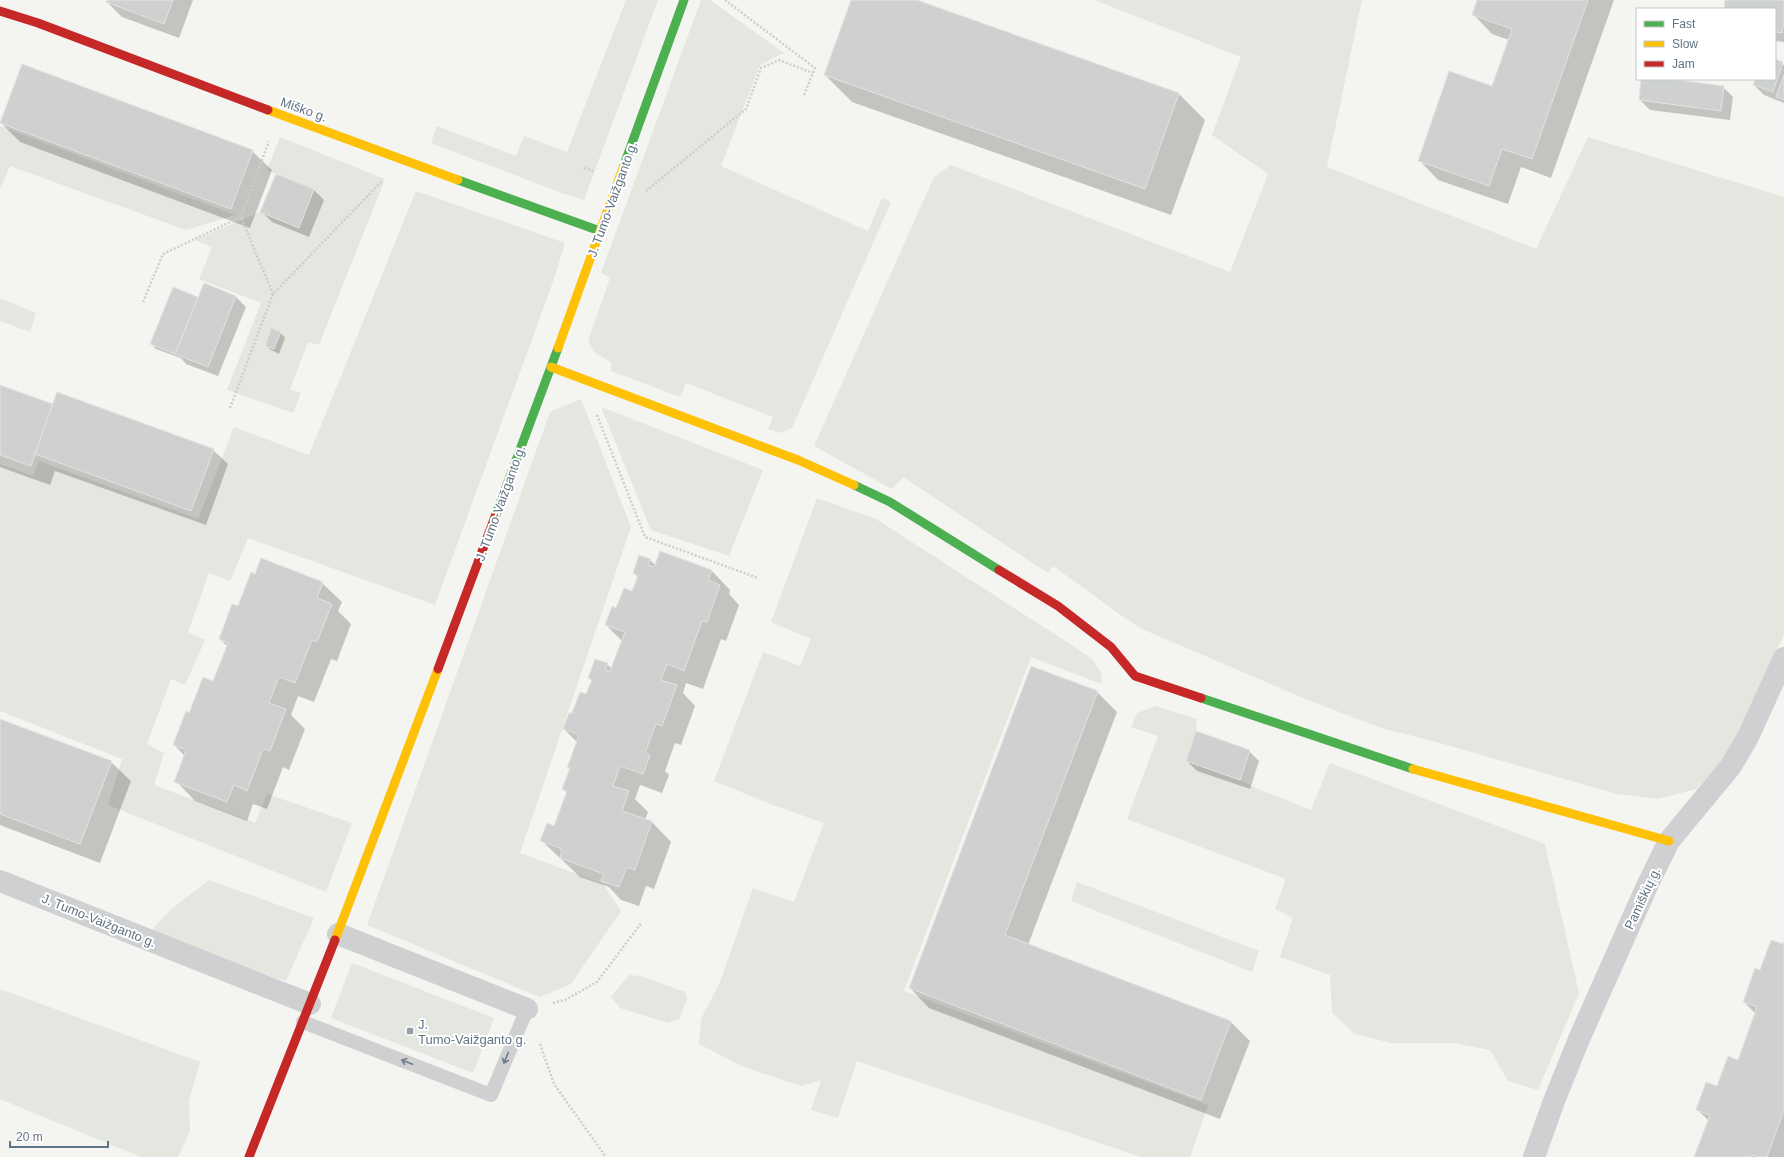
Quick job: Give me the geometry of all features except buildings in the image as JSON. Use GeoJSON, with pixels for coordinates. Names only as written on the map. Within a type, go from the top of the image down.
{"type":"FeatureCollection","features":[{"type":"Feature","properties":{"kind":"street","name":"J. Tumo-Vaižganto g."},"geometry":{"type":"LineString","coordinates":[[249,1157],[377,832],[551,367],[684,0]]}},
{"type":"Feature","properties":{"kind":"street","name":"Miško g."},"geometry":{"type":"LineString","coordinates":[[0,11],[38,23],[408,162],[600,231]]}},
{"type":"Feature","properties":{"kind":"street"},"geometry":{"type":"LineString","coordinates":[[551,367],[798,460],[890,502],[1058,606],[1111,647],[1135,676],[1434,776],[1669,841]]}},
{"type":"Feature","properties":{"kind":"street","name":"Pamiškių g."},"geometry":{"type":"LineString","coordinates":[[1534,1157],[1579,1039],[1647,886],[1669,841],[1731,766],[1748,737],[1784,658]]}},
{"type":"Feature","properties":{"kind":"street","name":"J. Tumo-Vaižganto g."},"geometry":{"type":"LineString","coordinates":[[0,881],[306,1013]]}},
{"type":"Feature","properties":{"kind":"street"},"geometry":{"type":"LineString","coordinates":[[338,934],[527,1009]]}},
{"type":"Feature","properties":{"kind":"lane"},"geometry":{"type":"LineString","coordinates":[[306,1013],[491,1095],[527,1009]]}},
{"type":"Feature","properties":{"kind":"path"},"geometry":{"type":"LineString","coordinates":[[725,0],[815,68],[804,95]]}},
{"type":"Feature","properties":{"kind":"path"},"geometry":{"type":"LineString","coordinates":[[584,168],[646,191],[746,109],[761,68],[779,60],[813,73]]}},
{"type":"Feature","properties":{"kind":"path"},"geometry":{"type":"LineString","coordinates":[[273,294],[241,217],[280,114]]}},
{"type":"Feature","properties":{"kind":"path"},"geometry":{"type":"LineString","coordinates":[[230,408],[273,294],[376,186],[408,162]]}},
{"type":"Feature","properties":{"kind":"path"},"geometry":{"type":"LineString","coordinates":[[143,302],[163,254],[241,217]]}},
{"type":"Feature","properties":{"kind":"path"},"geometry":{"type":"LineString","coordinates":[[595,384],[590,398],[645,537],[758,578]]}},
{"type":"Feature","properties":{"kind":"path"},"geometry":{"type":"LineString","coordinates":[[606,1157],[554,1084],[527,1009],[565,1000],[596,982],[642,922]]}},
{"type":"Feature","properties":{"kind":"shaded area"},"geometry":{"type":"Polygon","coordinates":[[[626,0],[658,0],[584,200],[431,143],[437,126],[516,156],[524,136],[567,152],[626,0]]]}},
{"type":"Feature","properties":{"kind":"shaded area"},"geometry":{"type":"Polygon","coordinates":[[[701,0],[710,0],[784,53],[760,65],[721,166],[868,231],[882,198],[891,202],[792,428],[779,433],[768,429],[773,417],[686,383],[680,397],[611,371],[611,362],[595,353],[588,341],[610,278],[601,273],[701,0]]]}},
{"type":"Feature","properties":{"kind":"shaded area"},"geometry":{"type":"Polygon","coordinates":[[[1094,0],[1362,0],[1327,167],[1536,249],[1588,137],[1784,197],[1784,634],[1734,751],[1696,789],[1658,799],[1617,794],[1433,741],[1381,728],[1313,702],[1142,629],[1053,566],[1048,573],[903,477],[892,489],[814,446],[934,177],[951,165],[1230,272],[1268,174],[1212,135],[1241,57],[1094,0]]]}},
{"type":"Feature","properties":{"kind":"shaded area"},"geometry":{"type":"Polygon","coordinates":[[[0,126],[235,215],[186,230],[10,166],[0,189],[0,126]]]}},
{"type":"Feature","properties":{"kind":"shaded area"},"geometry":{"type":"Polygon","coordinates":[[[280,137],[385,179],[319,345],[308,342],[290,389],[301,393],[293,413],[227,390],[261,303],[199,279],[212,247],[195,240],[260,212],[299,228],[314,189],[267,170],[280,137]]]}},
{"type":"Feature","properties":{"kind":"shaded area"},"geometry":{"type":"Polygon","coordinates":[[[416,191],[565,243],[554,279],[435,605],[248,538],[230,581],[209,573],[188,632],[205,640],[185,685],[171,679],[147,744],[164,753],[154,785],[255,823],[267,794],[352,823],[326,892],[108,805],[122,759],[0,711],[0,464],[33,476],[39,461],[198,519],[234,427],[309,455],[416,191]]]}},
{"type":"Feature","properties":{"kind":"shaded area"},"geometry":{"type":"Polygon","coordinates":[[[0,298],[36,313],[30,332],[0,321],[0,298]]]}},
{"type":"Feature","properties":{"kind":"shaded area"},"geometry":{"type":"Polygon","coordinates":[[[581,399],[631,527],[520,853],[603,884],[621,911],[571,984],[540,997],[367,925],[550,412],[581,399]]]}},
{"type":"Feature","properties":{"kind":"shaded area"},"geometry":{"type":"Polygon","coordinates":[[[601,407],[763,470],[729,556],[651,530],[601,407]]]}},
{"type":"Feature","properties":{"kind":"shaded area"},"geometry":{"type":"Polygon","coordinates":[[[817,498],[876,519],[1092,659],[1102,675],[1101,684],[1031,657],[904,991],[1208,1105],[1190,1157],[1141,1157],[857,1061],[838,1118],[811,1110],[821,1080],[801,1086],[744,1067],[699,1044],[701,1019],[720,982],[753,888],[794,902],[824,823],[770,804],[714,781],[763,652],[800,666],[811,639],[771,622],[817,498]]]}},
{"type":"Feature","properties":{"kind":"shaded area"},"geometry":{"type":"Polygon","coordinates":[[[1155,706],[1197,719],[1196,731],[1186,761],[1240,780],[1311,810],[1330,763],[1545,844],[1579,993],[1538,1090],[1508,1081],[1490,1050],[1453,1043],[1391,1043],[1355,1034],[1332,1013],[1330,975],[1280,957],[1293,918],[1275,909],[1286,879],[1127,819],[1158,736],[1131,727],[1137,713],[1155,706]]]}},
{"type":"Feature","properties":{"kind":"shaded area"},"geometry":{"type":"Polygon","coordinates":[[[209,880],[314,918],[286,981],[255,971],[151,931],[169,911],[209,880]]]}},
{"type":"Feature","properties":{"kind":"shaded area"},"geometry":{"type":"Polygon","coordinates":[[[1077,882],[1259,951],[1252,972],[1071,901],[1077,882]]]}},
{"type":"Feature","properties":{"kind":"shaded area"},"geometry":{"type":"Polygon","coordinates":[[[352,963],[494,1018],[473,1073],[331,1018],[352,963]]]}},
{"type":"Feature","properties":{"kind":"shaded area"},"geometry":{"type":"Polygon","coordinates":[[[629,975],[640,976],[685,992],[687,999],[679,1019],[668,1023],[620,1008],[611,997],[629,975]]]}},
{"type":"Feature","properties":{"kind":"shaded area"},"geometry":{"type":"Polygon","coordinates":[[[0,989],[200,1062],[189,1101],[190,1131],[178,1157],[141,1157],[0,1099],[0,989]]]}},
{"type":"Feature","properties":{"kind":"traffic: fast"},"geometry":{"type":"LineString","coordinates":[[624,165],[684,0]]}},
{"type":"Feature","properties":{"kind":"traffic: fast"},"geometry":{"type":"LineString","coordinates":[[458,180],[600,231]]}},
{"type":"Feature","properties":{"kind":"traffic: fast"},"geometry":{"type":"LineString","coordinates":[[496,514],[558,348]]}},
{"type":"Feature","properties":{"kind":"traffic: fast"},"geometry":{"type":"LineString","coordinates":[[854,485],[890,502],[999,570]]}},
{"type":"Feature","properties":{"kind":"traffic: fast"},"geometry":{"type":"LineString","coordinates":[[1201,698],[1413,769]]}},
{"type":"Feature","properties":{"kind":"traffic: slow"},"geometry":{"type":"LineString","coordinates":[[268,110],[458,180]]}},
{"type":"Feature","properties":{"kind":"traffic: slow"},"geometry":{"type":"LineString","coordinates":[[558,348],[624,165]]}},
{"type":"Feature","properties":{"kind":"traffic: slow"},"geometry":{"type":"LineString","coordinates":[[551,367],[798,460],[854,485]]}},
{"type":"Feature","properties":{"kind":"traffic: slow"},"geometry":{"type":"LineString","coordinates":[[335,940],[438,669]]}},
{"type":"Feature","properties":{"kind":"traffic: slow"},"geometry":{"type":"LineString","coordinates":[[1413,769],[1669,841]]}},
{"type":"Feature","properties":{"kind":"traffic: jam"},"geometry":{"type":"LineString","coordinates":[[0,11],[38,23],[268,110]]}},
{"type":"Feature","properties":{"kind":"traffic: jam"},"geometry":{"type":"LineString","coordinates":[[438,669],[496,514]]}},
{"type":"Feature","properties":{"kind":"traffic: jam"},"geometry":{"type":"LineString","coordinates":[[999,570],[1058,606],[1111,647],[1135,676],[1201,698]]}},
{"type":"Feature","properties":{"kind":"traffic: jam"},"geometry":{"type":"LineString","coordinates":[[249,1157],[335,940]]}},
{"type":"Feature","properties":{"kind":"place","name":"J. Tumo-Vaižganto g."},"geometry":{"type":"Point","coordinates":[410,1031]}}]}
